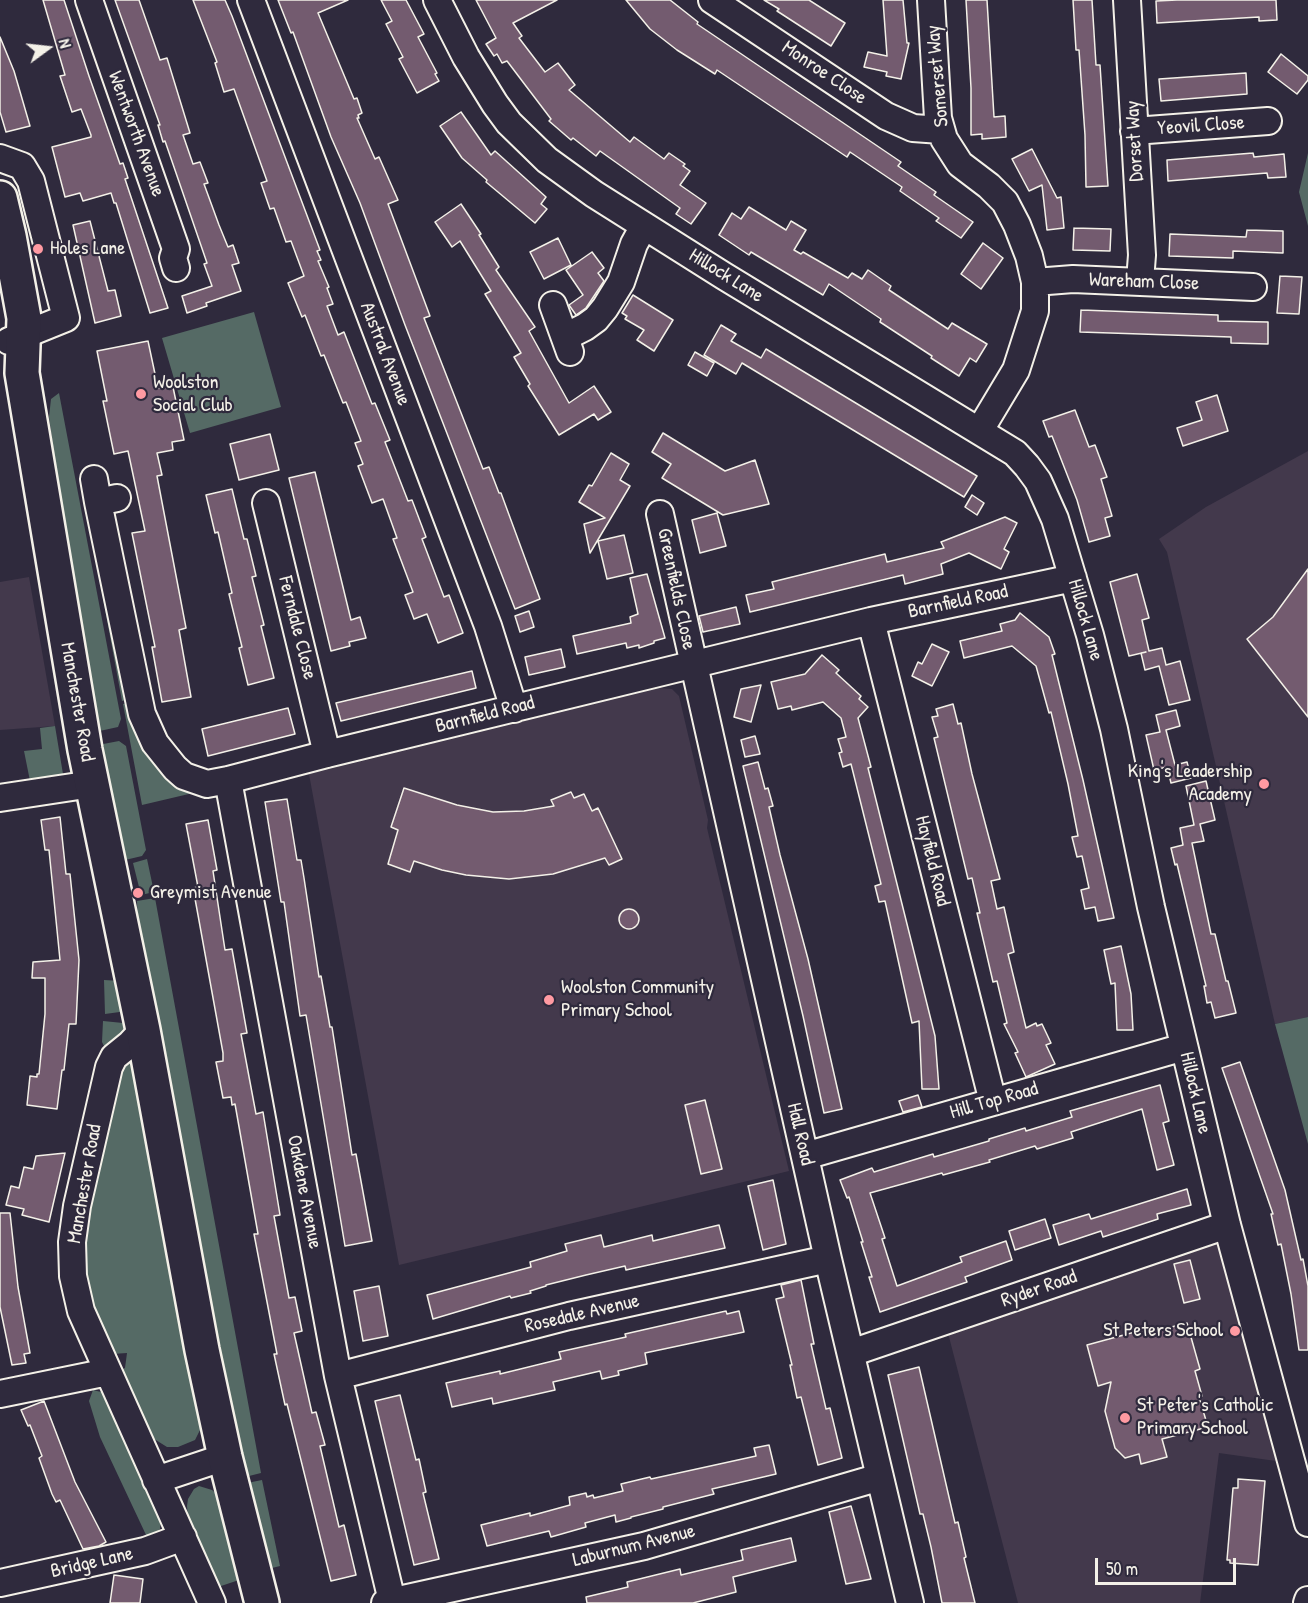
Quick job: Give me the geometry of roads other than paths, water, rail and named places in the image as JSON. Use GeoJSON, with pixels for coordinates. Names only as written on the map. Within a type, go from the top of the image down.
{"type":"FeatureCollection","features":[{"type":"Feature","properties":{"kind":"main road","name":"Manchester Road"},"geometry":{"type":"LineString","coordinates":[[0,198],[24,318],[11,331],[22,373],[66,643],[92,784],[143,1030],[202,1350],[225,1457],[262,1603]]}},
{"type":"Feature","properties":{"kind":"street","name":"Wentworth Avenue"},"geometry":{"type":"LineString","coordinates":[[89,0],[176,249],[173,258],[176,268]]}},
{"type":"Feature","properties":{"kind":"street","name":"Austral Avenue"},"geometry":{"type":"LineString","coordinates":[[251,0],[488,626],[514,709]]}},
{"type":"Feature","properties":{"kind":"street","name":"Hillock Lane"},"geometry":{"type":"LineString","coordinates":[[437,0],[482,84],[510,123],[547,160],[644,226],[980,430],[1015,453],[1038,481],[1055,519],[1114,729],[1151,907],[1227,1225],[1308,1523]]}},
{"type":"Feature","properties":{"kind":"street","name":"Monroe Close"},"geometry":{"type":"LineString","coordinates":[[712,0],[886,116],[913,128],[941,130]]}},
{"type":"Feature","properties":{"kind":"street","name":"Somerset Way"},"geometry":{"type":"LineString","coordinates":[[931,0],[938,118],[948,149],[960,164],[989,186],[1005,202],[1022,235],[1035,282],[1035,311],[1016,370],[980,430]]}},
{"type":"Feature","properties":{"kind":"street","name":"Dorset Way"},"geometry":{"type":"LineString","coordinates":[[1127,0],[1142,255],[1140,281]]}},
{"type":"Feature","properties":{"kind":"street","name":"Yeovil Close"},"geometry":{"type":"LineString","coordinates":[[1134,131],[1268,121]]}},
{"type":"Feature","properties":{"kind":"street"},"geometry":{"type":"LineString","coordinates":[[0,158],[22,166],[32,181],[66,318],[11,331]]}},
{"type":"Feature","properties":{"kind":"street"},"geometry":{"type":"LineString","coordinates":[[553,305],[567,344],[605,308],[621,282],[634,244],[644,226]]}},
{"type":"Feature","properties":{"kind":"street","name":"Wareham Close"},"geometry":{"type":"LineString","coordinates":[[1035,282],[1073,279],[1253,287]]}},
{"type":"Feature","properties":{"kind":"street","name":"Barnfield Road"},"geometry":{"type":"LineString","coordinates":[[103,493],[138,699],[148,728],[164,756],[184,776],[207,784],[693,663],[871,621],[1073,578]]}},
{"type":"Feature","properties":{"kind":"street","name":"Ferndale Close"},"geometry":{"type":"LineString","coordinates":[[266,503],[327,754]]}},
{"type":"Feature","properties":{"kind":"street","name":"Greenfields Close"},"geometry":{"type":"LineString","coordinates":[[660,514],[693,663]]}},
{"type":"Feature","properties":{"kind":"street","name":"Hayfield Road"},"geometry":{"type":"LineString","coordinates":[[871,621],[993,1102]]}},
{"type":"Feature","properties":{"kind":"street","name":"Hall Road"},"geometry":{"type":"LineString","coordinates":[[693,663],[828,1259],[910,1603]]}},
{"type":"Feature","properties":{"kind":"street","name":"Oakdene Avenue"},"geometry":{"type":"LineString","coordinates":[[228,780],[338,1376],[389,1602]]}},
{"type":"Feature","properties":{"kind":"street"},"geometry":{"type":"LineString","coordinates":[[0,798],[92,784]]}},
{"type":"Feature","properties":{"kind":"street","name":"Manchester Road"},"geometry":{"type":"LineString","coordinates":[[143,1030],[114,1058],[109,1067],[77,1206],[72,1242],[73,1276],[81,1311],[212,1603]]}},
{"type":"Feature","properties":{"kind":"street","name":"Hill Top Road"},"geometry":{"type":"LineString","coordinates":[[805,1156],[1184,1047]]}},
{"type":"Feature","properties":{"kind":"street","name":"Ryder Road"},"geometry":{"type":"LineString","coordinates":[[851,1353],[1227,1225]]}},
{"type":"Feature","properties":{"kind":"street","name":"Rosedale Avenue"},"geometry":{"type":"LineString","coordinates":[[338,1376],[569,1316],[828,1259]]}},
{"type":"Feature","properties":{"kind":"street"},"geometry":{"type":"LineString","coordinates":[[0,1394],[108,1372]]}},
{"type":"Feature","properties":{"kind":"street"},"geometry":{"type":"LineString","coordinates":[[156,1480],[225,1457]]}},
{"type":"Feature","properties":{"kind":"street","name":"Laburnum Avenue"},"geometry":{"type":"LineString","coordinates":[[389,1602],[644,1546],[880,1477]]}},
{"type":"Feature","properties":{"kind":"street","name":"Bridge Lane"},"geometry":{"type":"LineString","coordinates":[[0,1583],[145,1551],[183,1537]]}},
{"type":"Feature","properties":{"kind":"place","name":"Holes Lane"},"geometry":{"type":"Point","coordinates":[38,249]}},
{"type":"Feature","properties":{"kind":"place","name":"Woolston Social Club"},"geometry":{"type":"Point","coordinates":[141,394]}},
{"type":"Feature","properties":{"kind":"place","name":"King's Leadership Academy"},"geometry":{"type":"Point","coordinates":[1264,784]}},
{"type":"Feature","properties":{"kind":"place","name":"Greymist Avenue"},"geometry":{"type":"Point","coordinates":[138,893]}},
{"type":"Feature","properties":{"kind":"place","name":"Woolston Community Primary School"},"geometry":{"type":"Point","coordinates":[549,1000]}},
{"type":"Feature","properties":{"kind":"place","name":"St Peters School"},"geometry":{"type":"Point","coordinates":[1235,1331]}},
{"type":"Feature","properties":{"kind":"place","name":"St Peter's Catholic Primary School"},"geometry":{"type":"Point","coordinates":[1125,1418]}}]}
